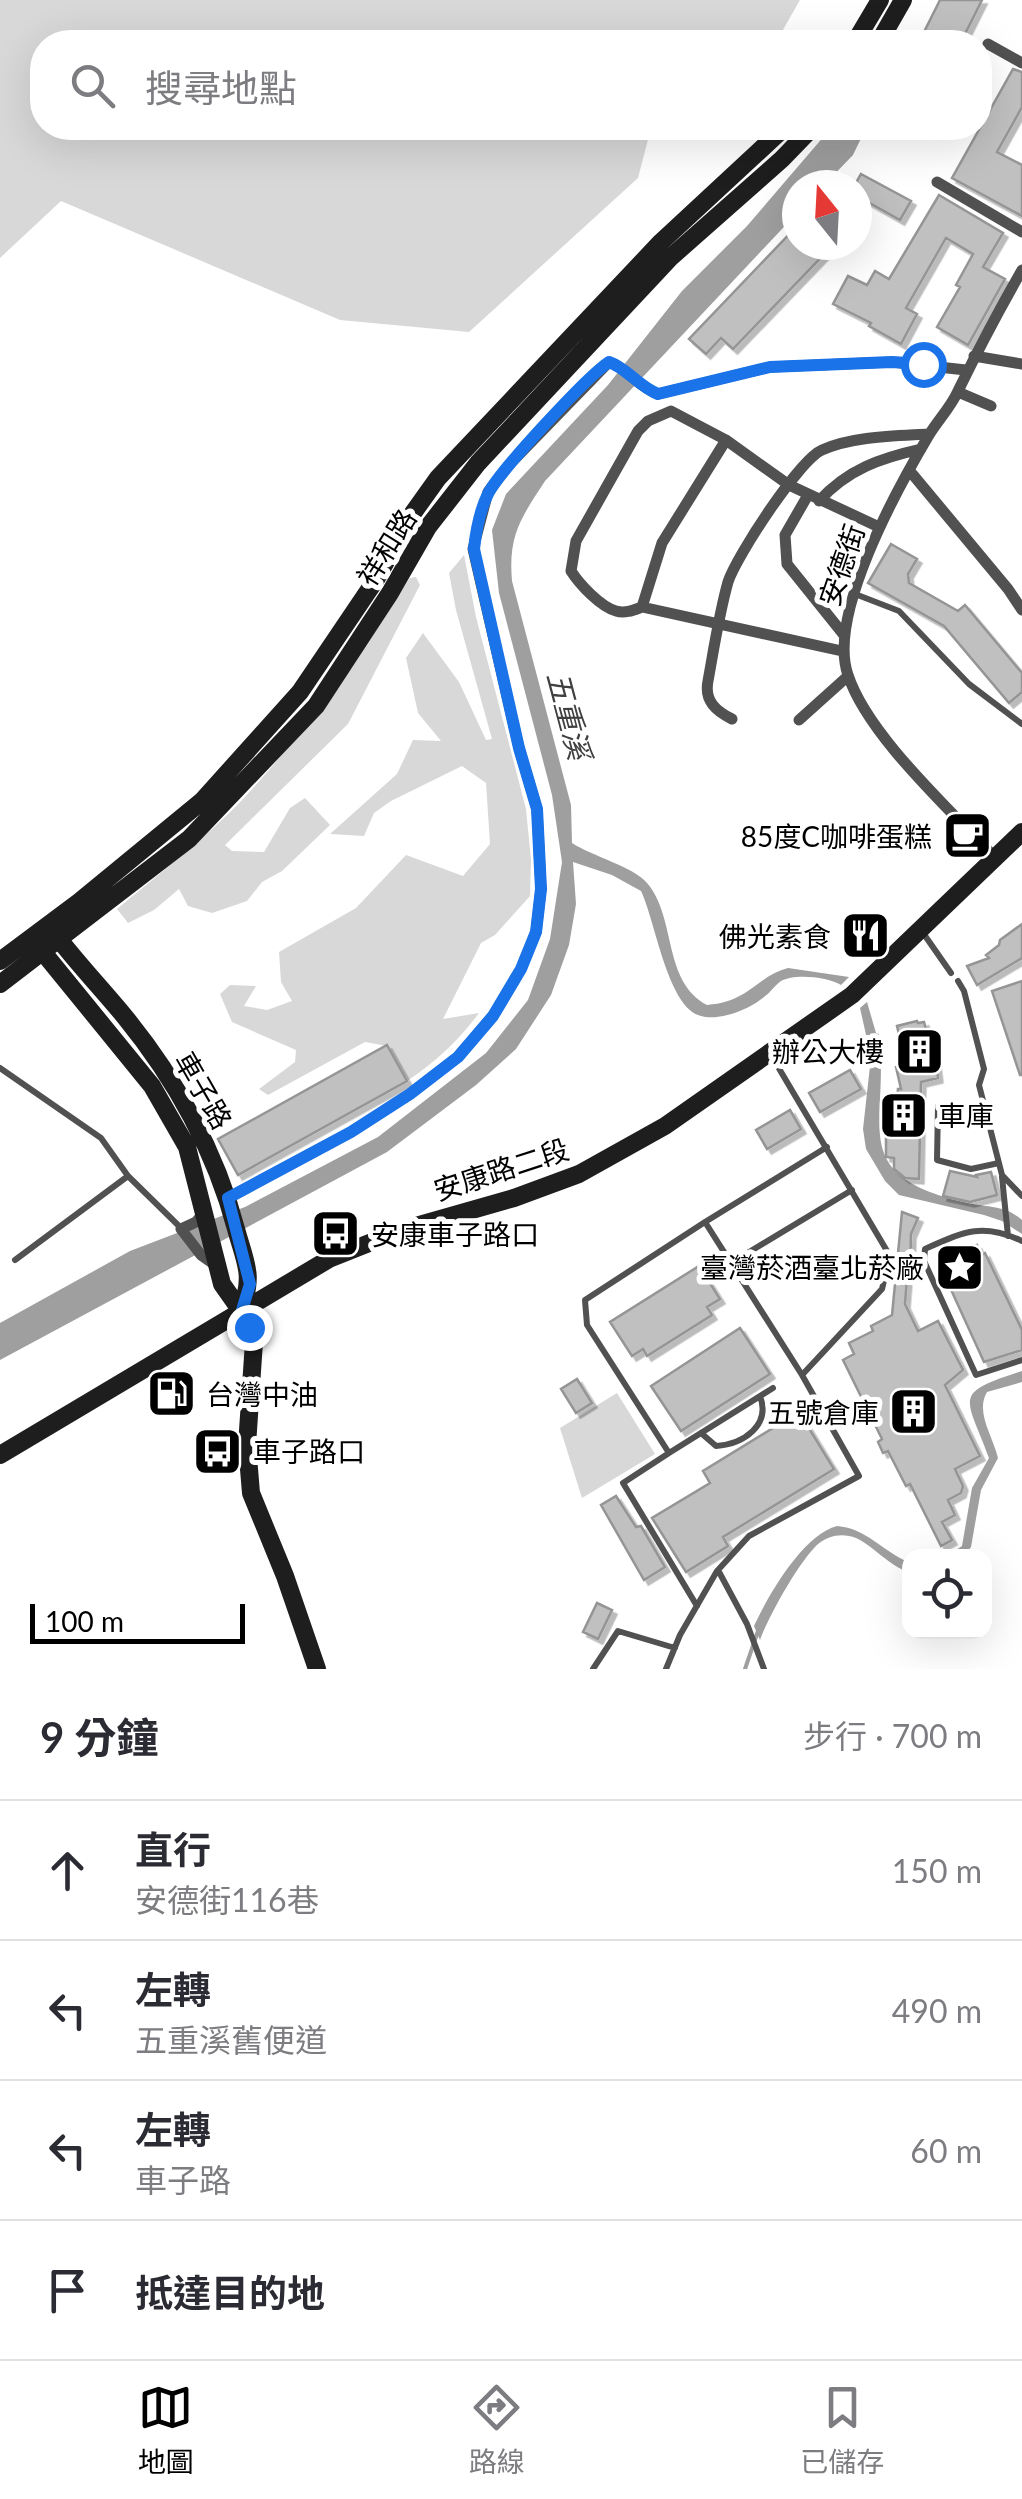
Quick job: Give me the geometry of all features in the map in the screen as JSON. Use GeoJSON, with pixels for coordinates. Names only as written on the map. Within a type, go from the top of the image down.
{"type":"FeatureCollection","features":[{"type":"Feature","properties":{"kind":"main road"},"geometry":{"type":"LineString","coordinates":[[862,30],[880,0]]}},
{"type":"Feature","properties":{"kind":"main road"},"geometry":{"type":"LineString","coordinates":[[886,30],[903,0]]}},
{"type":"Feature","properties":{"kind":"main road","name":"祥和路"},"geometry":{"type":"LineString","coordinates":[[54,933],[202,801],[300,692],[374,581],[412,512],[438,478],[660,242],[771,140]]}},
{"type":"Feature","properties":{"kind":"main road","name":"祥和路"},"geometry":{"type":"LineString","coordinates":[[0,984],[54,933],[189,840],[316,706],[428,527],[478,463],[670,258],[800,140]]}},
{"type":"Feature","properties":{"kind":"main road","name":"安康路二段"},"geometry":{"type":"LineString","coordinates":[[0,1455],[329,1259],[364,1243],[579,1174],[665,1126],[852,995],[1022,832]]}},
{"type":"Feature","properties":{"kind":"main road","name":"車子路"},"geometry":{"type":"LineString","coordinates":[[54,933],[128,1020],[168,1077],[199,1132],[228,1198],[250,1284],[242,1310]]}},
{"type":"Feature","properties":{"kind":"main road","name":"祥和路"},"geometry":{"type":"LineString","coordinates":[[0,961],[37,946]]}},
{"type":"Feature","properties":{"kind":"main road","name":"車子路"},"geometry":{"type":"LineString","coordinates":[[37,946],[152,1086],[188,1147],[225,1292],[242,1310],[254,1342],[247,1446],[251,1492],[286,1576],[317,1669]]}},
{"type":"Feature","properties":{"kind":"street"},"geometry":{"type":"LineString","coordinates":[[992,46],[1022,63]]}},
{"type":"Feature","properties":{"kind":"street"},"geometry":{"type":"LineString","coordinates":[[938,182],[1022,232]]}},
{"type":"Feature","properties":{"kind":"street","name":"安德街"},"geometry":{"type":"LineString","coordinates":[[995,858],[865,714],[842,651],[855,594],[880,527],[1022,270]]}},
{"type":"Feature","properties":{"kind":"street"},"geometry":{"type":"LineString","coordinates":[[974,356],[1022,364]]}},
{"type":"Feature","properties":{"kind":"street"},"geometry":{"type":"LineString","coordinates":[[228,1198],[351,1132],[458,1057],[493,1016],[521,969],[536,932],[541,889],[537,809],[474,549],[488,492],[509,466],[604,364],[616,364],[643,389],[658,394],[770,367],[892,362],[966,370]]}},
{"type":"Feature","properties":{"kind":"street"},"geometry":{"type":"LineString","coordinates":[[958,392],[992,406]]}},
{"type":"Feature","properties":{"kind":"street"},"geometry":{"type":"LineString","coordinates":[[842,651],[642,608],[614,611],[571,572],[576,541],[638,430],[670,411],[726,440],[788,485],[880,527]]}},
{"type":"Feature","properties":{"kind":"street"},"geometry":{"type":"LineString","coordinates":[[732,719],[716,710],[706,690],[729,579],[788,485],[810,458],[822,450],[895,436],[930,434]]}},
{"type":"Feature","properties":{"kind":"street"},"geometry":{"type":"LineString","coordinates":[[642,608],[662,543],[726,440]]}},
{"type":"Feature","properties":{"kind":"street"},"geometry":{"type":"LineString","coordinates":[[844,635],[787,564],[784,535],[814,498],[855,470],[921,449]]}},
{"type":"Feature","properties":{"kind":"street"},"geometry":{"type":"LineString","coordinates":[[910,470],[1022,610]]}},
{"type":"Feature","properties":{"kind":"street"},"geometry":{"type":"LineString","coordinates":[[799,720],[848,676]]}},
{"type":"Feature","properties":{"kind":"street"},"geometry":{"type":"LineString","coordinates":[[206,1210],[196,1222],[182,1229],[201,1254],[218,1267]]}},
{"type":"Feature","properties":{"kind":"lane"},"geometry":{"type":"LineString","coordinates":[[855,594],[899,611],[969,684],[1022,724]]}},
{"type":"Feature","properties":{"kind":"lane"},"geometry":{"type":"LineString","coordinates":[[920,930],[951,972]]}},
{"type":"Feature","properties":{"kind":"lane"},"geometry":{"type":"LineString","coordinates":[[958,981],[984,1069],[980,1085],[1002,1176],[1008,1232]]}},
{"type":"Feature","properties":{"kind":"lane"},"geometry":{"type":"LineString","coordinates":[[770,1054],[890,1256],[882,1290],[802,1374]]}},
{"type":"Feature","properties":{"kind":"lane"},"geometry":{"type":"LineString","coordinates":[[0,1068],[101,1138],[128,1176],[182,1229]]}},
{"type":"Feature","properties":{"kind":"lane"},"geometry":{"type":"LineString","coordinates":[[938,1106],[937,1160],[971,1169],[999,1162]]}},
{"type":"Feature","properties":{"kind":"lane"},"geometry":{"type":"LineString","coordinates":[[670,1454],[587,1324],[585,1300],[827,1146]]}},
{"type":"Feature","properties":{"kind":"lane"},"geometry":{"type":"LineString","coordinates":[[15,1260],[128,1176]]}},
{"type":"Feature","properties":{"kind":"lane"},"geometry":{"type":"LineString","coordinates":[[1002,1176],[1022,1196]]}},
{"type":"Feature","properties":{"kind":"lane"},"geometry":{"type":"LineString","coordinates":[[731,1263],[852,1190]]}},
{"type":"Feature","properties":{"kind":"lane"},"geometry":{"type":"LineString","coordinates":[[666,1669],[718,1570],[750,1536],[860,1476],[802,1374],[706,1222]]}},
{"type":"Feature","properties":{"kind":"lane"},"geometry":{"type":"LineString","coordinates":[[1022,1242],[1008,1232],[967,1230],[925,1249],[924,1261],[976,1375],[1022,1360]]}},
{"type":"Feature","properties":{"kind":"lane"},"geometry":{"type":"LineString","coordinates":[[696,1606],[623,1482],[773,1388]]}},
{"type":"Feature","properties":{"kind":"lane"},"geometry":{"type":"LineString","coordinates":[[701,1433],[716,1446],[728,1445],[758,1428],[764,1419],[760,1396]]}},
{"type":"Feature","properties":{"kind":"lane"},"geometry":{"type":"LineString","coordinates":[[718,1570],[747,1624],[764,1669]]}},
{"type":"Feature","properties":{"kind":"lane"},"geometry":{"type":"LineString","coordinates":[[593,1669],[618,1631],[675,1648]]}},
{"type":"Feature","properties":{"kind":"shaded area"},"geometry":{"type":"Polygon","coordinates":[[[0,0],[800,0],[783,30],[30,30],[30,140],[648,140],[638,178],[469,332],[340,320],[61,201],[0,258],[0,0]]]}},
{"type":"Feature","properties":{"kind":"shaded area","name":"五重溪"},"geometry":{"type":"Polygon","coordinates":[[[821,140],[860,140],[838,170],[795,170],[821,140]]]}},
{"type":"Feature","properties":{"kind":"shaded area","name":"五重溪"},"geometry":{"type":"Polygon","coordinates":[[[782,185],[782,229],[545,481],[514,539],[512,581],[571,805],[572,843],[633,872],[647,883],[663,913],[683,981],[707,1005],[733,999],[788,968],[849,977],[841,985],[794,977],[742,1010],[724,1016],[698,1015],[687,1007],[670,978],[641,891],[612,875],[573,862],[576,904],[569,945],[551,995],[516,1049],[476,1085],[387,1152],[0,1360],[0,1323],[130,1251],[245,1207],[378,1137],[486,1053],[528,1000],[550,939],[562,862],[552,795],[499,593],[492,530],[506,494],[608,385],[682,291],[782,185]]]}},
{"type":"Feature","properties":{"kind":"shaded area"},"geometry":{"type":"Polygon","coordinates":[[[464,555],[476,617],[526,809],[530,896],[495,935],[481,943],[443,1019],[479,1013],[428,1066],[407,1081],[387,1046],[365,1042],[268,1095],[259,1089],[295,1062],[296,1050],[232,1022],[220,994],[230,985],[256,986],[244,1006],[267,1010],[292,1001],[281,982],[279,952],[356,908],[406,855],[463,876],[490,844],[486,783],[462,766],[374,813],[364,836],[330,834],[397,774],[413,740],[441,741],[418,713],[406,658],[423,633],[459,682],[486,740],[492,739],[449,573],[464,555]]]}},
{"type":"Feature","properties":{"kind":"shaded area"},"geometry":{"type":"Polygon","coordinates":[[[416,577],[420,585],[348,724],[225,845],[232,851],[264,852],[290,808],[305,798],[330,825],[282,871],[262,882],[247,901],[212,913],[188,906],[179,889],[154,910],[128,923],[117,909],[244,798],[310,719],[410,578],[416,577]]]}},
{"type":"Feature","properties":{"kind":"shaded area"},"geometry":{"type":"Polygon","coordinates":[[[867,1002],[879,1034],[879,1120],[888,1161],[902,1177],[927,1191],[1015,1215],[1022,1220],[1022,1234],[984,1215],[899,1195],[885,1181],[866,1149],[863,1129],[871,1057],[860,1008],[867,1002]]]}},
{"type":"Feature","properties":{"kind":"shaded area"},"geometry":{"type":"Polygon","coordinates":[[[1022,1371],[1022,1382],[987,1392],[984,1400],[984,1416],[998,1458],[981,1490],[971,1547],[958,1549],[962,1546],[972,1488],[989,1458],[970,1400],[974,1392],[1022,1371]]]}},
{"type":"Feature","properties":{"kind":"shaded area"},"geometry":{"type":"Polygon","coordinates":[[[617,1393],[655,1454],[582,1498],[560,1428],[617,1393]]]}},
{"type":"Feature","properties":{"kind":"shaded area"},"geometry":{"type":"Polygon","coordinates":[[[837,1526],[857,1531],[902,1558],[902,1568],[856,1538],[841,1535],[827,1539],[818,1544],[794,1575],[760,1640],[754,1626],[778,1583],[800,1553],[837,1526]]]}},
{"type":"Feature","properties":{"kind":"building"},"geometry":{"type":"Polygon","coordinates":[[[940,0],[982,0],[967,30],[925,30],[940,0]]]}},
{"type":"Feature","properties":{"kind":"building"},"geometry":{"type":"Polygon","coordinates":[[[1013,69],[1022,72],[1022,107],[997,152],[1022,165],[1022,216],[952,178],[973,140],[992,140],[992,107],[1013,69]]]}},
{"type":"Feature","properties":{"kind":"building"},"geometry":{"type":"Polygon","coordinates":[[[872,180],[911,201],[900,220],[872,204],[872,180]]]}},
{"type":"Feature","properties":{"kind":"building"},"geometry":{"type":"Polygon","coordinates":[[[939,195],[1003,233],[983,267],[1005,279],[968,345],[937,327],[973,254],[946,238],[906,308],[917,314],[901,344],[833,304],[848,276],[867,285],[875,271],[889,279],[939,195]]]}},
{"type":"Feature","properties":{"kind":"building"},"geometry":{"type":"Polygon","coordinates":[[[782,242],[782,260],[819,260],[733,349],[721,338],[706,354],[689,339],[782,242]]]}},
{"type":"Feature","properties":{"kind":"building"},"geometry":{"type":"Polygon","coordinates":[[[891,544],[917,559],[908,574],[909,583],[958,611],[965,605],[1022,673],[1022,692],[1009,703],[944,626],[868,583],[891,544]]]}},
{"type":"Feature","properties":{"kind":"building"},"geometry":{"type":"Polygon","coordinates":[[[1022,924],[1022,958],[977,985],[967,966],[989,958],[986,955],[1000,940],[1022,924]]]}},
{"type":"Feature","properties":{"kind":"building"},"geometry":{"type":"Polygon","coordinates":[[[1022,981],[1022,1075],[1020,1075],[992,991],[1022,981]]]}},
{"type":"Feature","properties":{"kind":"building"},"geometry":{"type":"Polygon","coordinates":[[[924,1022],[929,1040],[933,1039],[938,1078],[921,1082],[919,1179],[905,1178],[894,1169],[894,1158],[886,1157],[886,1098],[897,1098],[901,1089],[896,1067],[906,1064],[897,1026],[924,1022]]]}},
{"type":"Feature","properties":{"kind":"building"},"geometry":{"type":"Polygon","coordinates":[[[387,1045],[407,1081],[238,1175],[218,1139],[387,1045]]]}},
{"type":"Feature","properties":{"kind":"building"},"geometry":{"type":"Polygon","coordinates":[[[850,1070],[861,1089],[820,1112],[809,1093],[850,1070]]]}},
{"type":"Feature","properties":{"kind":"building"},"geometry":{"type":"Polygon","coordinates":[[[790,1110],[801,1129],[767,1149],[756,1130],[790,1110]]]}},
{"type":"Feature","properties":{"kind":"building"},"geometry":{"type":"Polygon","coordinates":[[[950,1171],[977,1177],[991,1172],[997,1195],[970,1202],[943,1196],[950,1171]]]}},
{"type":"Feature","properties":{"kind":"building","name":"五號倉庫"},"geometry":{"type":"Polygon","coordinates":[[[902,1212],[918,1218],[911,1234],[905,1304],[918,1331],[938,1321],[963,1370],[945,1385],[980,1456],[955,1469],[963,1486],[961,1493],[948,1500],[955,1515],[942,1522],[952,1540],[941,1546],[910,1484],[906,1486],[888,1451],[883,1453],[878,1442],[882,1439],[843,1360],[854,1354],[849,1343],[873,1331],[871,1326],[892,1315],[902,1212]]]}},
{"type":"Feature","properties":{"kind":"building"},"geometry":{"type":"Polygon","coordinates":[[[977,1245],[982,1255],[985,1253],[1022,1330],[1022,1350],[984,1362],[943,1272],[947,1270],[943,1261],[977,1245]]]}},
{"type":"Feature","properties":{"kind":"building"},"geometry":{"type":"Polygon","coordinates":[[[699,1266],[720,1299],[707,1307],[712,1315],[647,1356],[643,1349],[632,1356],[610,1322],[699,1266]]]}},
{"type":"Feature","properties":{"kind":"building"},"geometry":{"type":"Polygon","coordinates":[[[740,1328],[770,1374],[681,1431],[651,1386],[740,1328]]]}},
{"type":"Feature","properties":{"kind":"building"},"geometry":{"type":"Polygon","coordinates":[[[577,1379],[592,1403],[576,1413],[561,1389],[577,1379]]]}},
{"type":"Feature","properties":{"kind":"building"},"geometry":{"type":"Polygon","coordinates":[[[799,1412],[834,1469],[723,1537],[728,1546],[686,1572],[652,1518],[710,1483],[703,1471],[799,1412]]]}},
{"type":"Feature","properties":{"kind":"building"},"geometry":{"type":"Polygon","coordinates":[[[616,1496],[636,1527],[641,1526],[665,1567],[644,1580],[601,1505],[616,1496]]]}},
{"type":"Feature","properties":{"kind":"building"},"geometry":{"type":"Polygon","coordinates":[[[597,1603],[612,1610],[598,1639],[583,1632],[597,1603]]]}},
{"type":"Feature","properties":{"kind":"waterway"},"geometry":{"type":"LineString","coordinates":[[745,1669],[758,1631]]}},
{"type":"Feature","properties":{"kind":"place","name":"85度C咖啡蛋糕"},"geometry":{"type":"Point","coordinates":[967,836]}},
{"type":"Feature","properties":{"kind":"place","name":"佛光素食"},"geometry":{"type":"Point","coordinates":[866,936]}},
{"type":"Feature","properties":{"kind":"place","name":"辦公大樓"},"geometry":{"type":"Point","coordinates":[919,1051]}},
{"type":"Feature","properties":{"kind":"place","name":"車庫"},"geometry":{"type":"Point","coordinates":[903,1115]}},
{"type":"Feature","properties":{"kind":"place","name":"安康車子路口"},"geometry":{"type":"Point","coordinates":[336,1234]}},
{"type":"Feature","properties":{"kind":"place","name":"臺灣菸酒臺北菸廠"},"geometry":{"type":"Point","coordinates":[959,1267]}},
{"type":"Feature","properties":{"kind":"place","name":"台灣中油"},"geometry":{"type":"Point","coordinates":[171,1394]}},
{"type":"Feature","properties":{"kind":"place","name":"五號倉庫"},"geometry":{"type":"Point","coordinates":[914,1412]}},
{"type":"Feature","properties":{"kind":"place","name":"車子路口"},"geometry":{"type":"Point","coordinates":[218,1451]}},
{"type":"Feature","properties":{"kind":"route"},"geometry":{"type":"LineString","coordinates":[[249,1327],[242,1310],[250,1284],[228,1198],[351,1132],[458,1057],[493,1016],[521,969],[536,932],[541,889],[537,809],[519,748],[474,549],[488,492],[609,362],[643,389],[658,394],[770,367],[923,364]]}}]}
